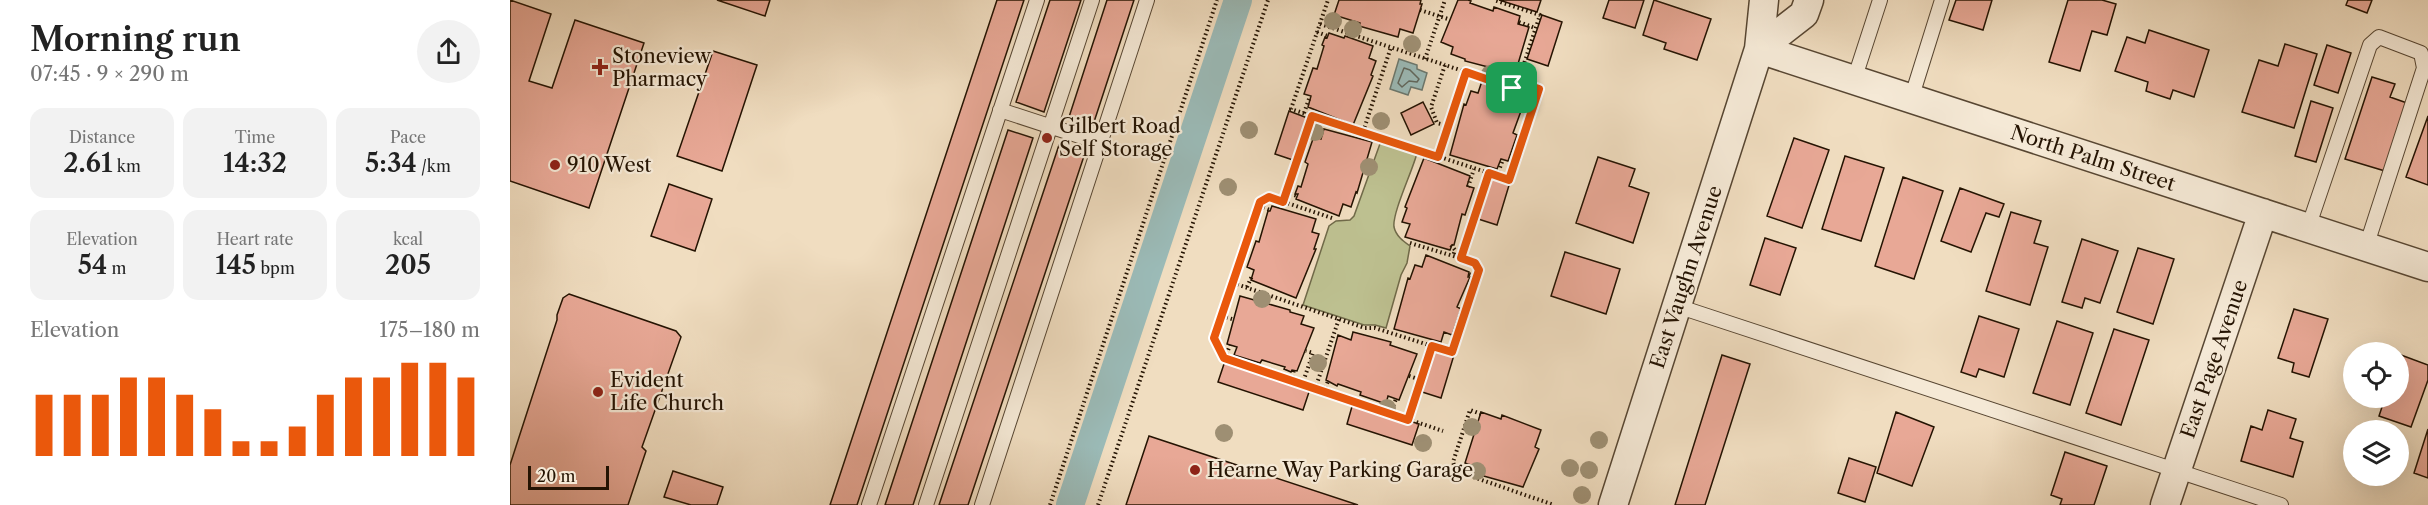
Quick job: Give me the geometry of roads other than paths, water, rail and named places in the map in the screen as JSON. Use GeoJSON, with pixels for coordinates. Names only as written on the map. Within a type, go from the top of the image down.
{"type":"FeatureCollection","features":[{"type":"Feature","properties":{"kind":"street","name":"East Vaughn Avenue"},"geometry":{"type":"LineString","coordinates":[[1613,505],[1759,49],[1764,0]]}},
{"type":"Feature","properties":{"kind":"street"},"geometry":{"type":"LineString","coordinates":[[1759,49],[1804,14],[1809,0]]}},
{"type":"Feature","properties":{"kind":"street","name":"North Palm Street"},"geometry":{"type":"LineString","coordinates":[[1759,49],[2428,267]]}},
{"type":"Feature","properties":{"kind":"street","name":"East Page Avenue"},"geometry":{"type":"LineString","coordinates":[[2165,505],[2263,213]]}},
{"type":"Feature","properties":{"kind":"lane"},"geometry":{"type":"LineString","coordinates":[[869,505],[1037,0]]}},
{"type":"Feature","properties":{"kind":"lane"},"geometry":{"type":"LineString","coordinates":[[926,505],[1092,0]]}},
{"type":"Feature","properties":{"kind":"lane"},"geometry":{"type":"LineString","coordinates":[[982,505],[1148,0]]}},
{"type":"Feature","properties":{"kind":"lane"},"geometry":{"type":"LineString","coordinates":[[1854,80],[1880,0]]}},
{"type":"Feature","properties":{"kind":"lane"},"geometry":{"type":"LineString","coordinates":[[1911,99],[1942,0]]}},
{"type":"Feature","properties":{"kind":"lane"},"geometry":{"type":"LineString","coordinates":[[2308,228],[2370,45],[2379,37],[2421,53],[2424,69],[2366,247]]}},
{"type":"Feature","properties":{"kind":"lane"},"geometry":{"type":"LineString","coordinates":[[1000,110],[1101,143]]}},
{"type":"Feature","properties":{"kind":"lane"},"geometry":{"type":"LineString","coordinates":[[1677,306],[2282,505]]}},
{"type":"Feature","properties":{"kind":"water"},"geometry":{"type":"Polygon","coordinates":[[[1399,59],[1417,65],[1417,69],[1427,73],[1422,90],[1411,87],[1408,95],[1390,89],[1399,59]]]}},
{"type":"Feature","properties":{"kind":"waterway"},"geometry":{"type":"LineString","coordinates":[[1070,505],[1238,0]]}},
{"type":"Feature","properties":{"kind":"place","name":"Stoneview Pharmacy"},"geometry":{"type":"Point","coordinates":[600,67]}},
{"type":"Feature","properties":{"kind":"place","name":"Gilbert Road Self Storage"},"geometry":{"type":"Point","coordinates":[1047,138]}},
{"type":"Feature","properties":{"kind":"place","name":"910 West"},"geometry":{"type":"Point","coordinates":[555,165]}},
{"type":"Feature","properties":{"kind":"place","name":"Evident Life Church"},"geometry":{"type":"Point","coordinates":[598,392]}},
{"type":"Feature","properties":{"kind":"place","name":"Hearne Way Parking Garage"},"geometry":{"type":"Point","coordinates":[1195,470]}}]}
